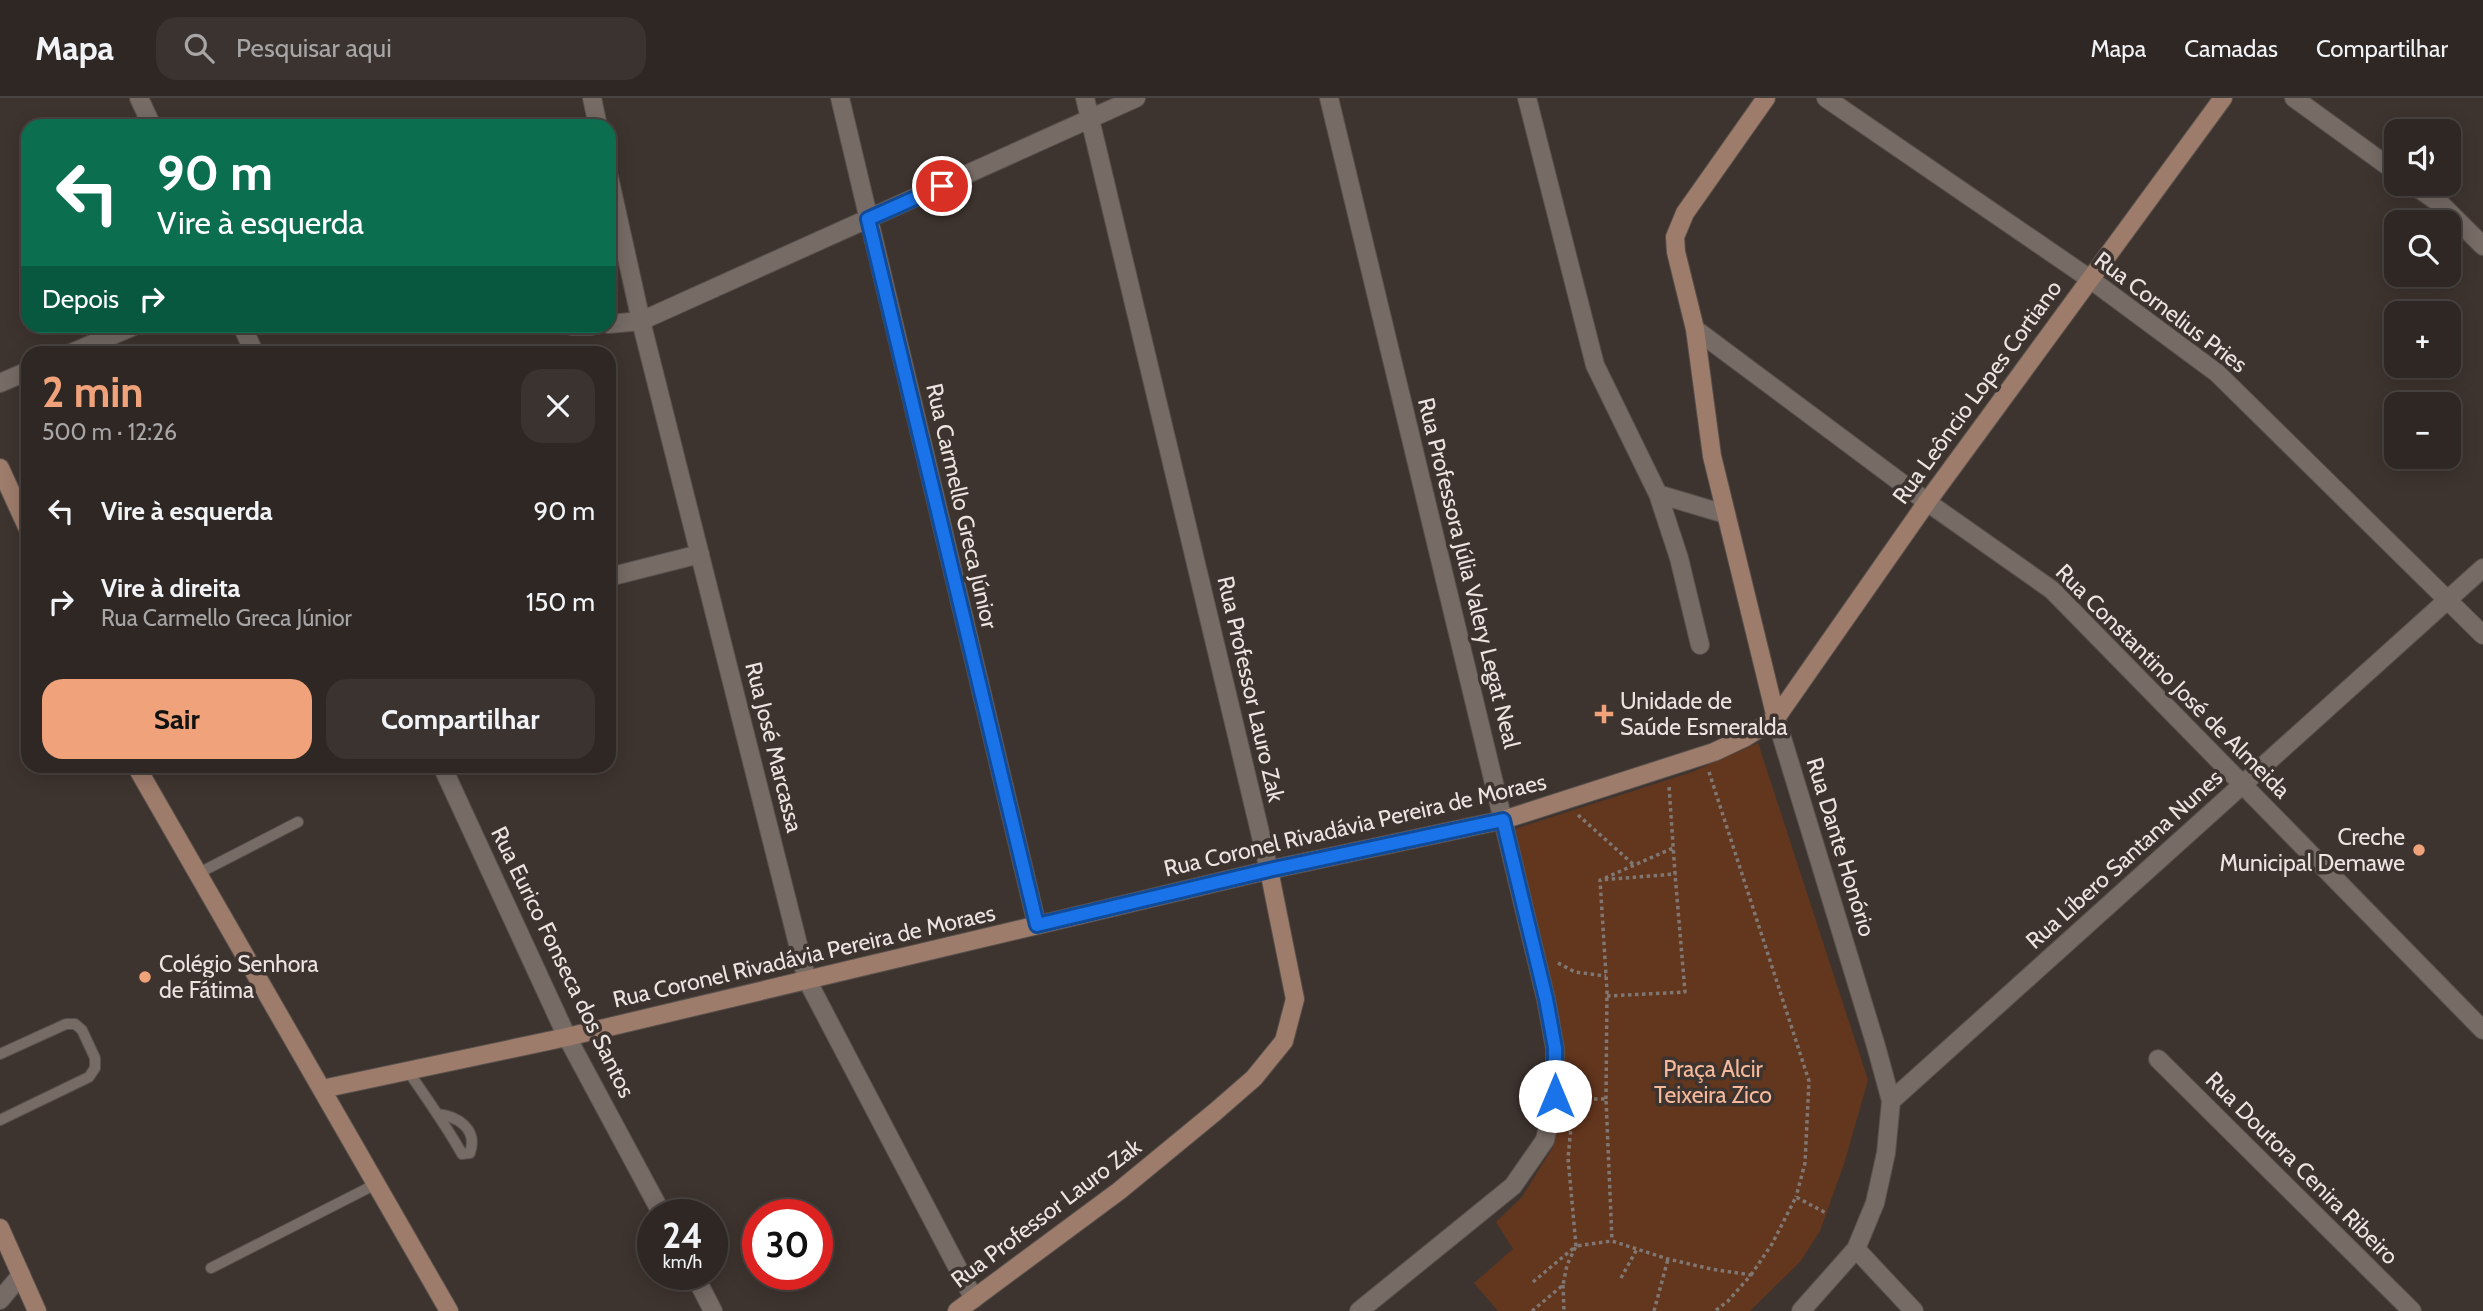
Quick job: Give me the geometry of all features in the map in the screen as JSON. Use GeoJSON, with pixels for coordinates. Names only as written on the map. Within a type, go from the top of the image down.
{"type":"FeatureCollection","features":[{"type":"Feature","properties":{"kind":"street"},"geometry":{"type":"LineString","coordinates":[[139,98],[149,119]]}},
{"type":"Feature","properties":{"kind":"street"},"geometry":{"type":"LineString","coordinates":[[592,98],[596,119]]}},
{"type":"Feature","properties":{"kind":"street","name":"Rua Carmello Greca Júnior"},"geometry":{"type":"LineString","coordinates":[[840,98],[1037,925]]}},
{"type":"Feature","properties":{"kind":"street","name":"Rua Professor Lauro Zak"},"geometry":{"type":"LineString","coordinates":[[957,1311],[1119,1191],[1254,1078],[1284,1041],[1295,999],[1269,870],[1084,98]]}},
{"type":"Feature","properties":{"kind":"street"},"geometry":{"type":"LineString","coordinates":[[616,323],[641,321],[1136,98]]}},
{"type":"Feature","properties":{"kind":"street","name":"Rua Professora Júlia Valery Legat Neal"},"geometry":{"type":"LineString","coordinates":[[1329,98],[1546,999],[1555,1048],[1555,1096],[1545,1140],[1513,1186],[1359,1311]]}},
{"type":"Feature","properties":{"kind":"street"},"geometry":{"type":"LineString","coordinates":[[1527,98],[1595,365],[1658,494],[1679,558],[1700,645]]}},
{"type":"Feature","properties":{"kind":"street","name":"Rua Dante Honório"},"geometry":{"type":"LineString","coordinates":[[1766,98],[1685,213],[1675,237],[1676,252],[1695,329],[1718,513],[1776,718],[1877,1046],[1891,1101],[1886,1153],[1875,1203],[1856,1249],[1801,1311]]}},
{"type":"Feature","properties":{"kind":"street","name":"Rua Cornelius Pries"},"geometry":{"type":"LineString","coordinates":[[1826,98],[2090,279],[2217,373],[2483,635]]}},
{"type":"Feature","properties":{"kind":"street","name":"Rua Leôncio Lopes Cortiano"},"geometry":{"type":"LineString","coordinates":[[1776,718],[1927,502],[2222,98]]}},
{"type":"Feature","properties":{"kind":"street"},"geometry":{"type":"LineString","coordinates":[[2294,98],[2384,163]]}},
{"type":"Feature","properties":{"kind":"street"},"geometry":{"type":"LineString","coordinates":[[2429,196],[2442,205],[2483,246]]}},
{"type":"Feature","properties":{"kind":"street","name":"Rua José Marcassa"},"geometry":{"type":"LineString","coordinates":[[616,208],[641,321],[807,980],[974,1299]]}},
{"type":"Feature","properties":{"kind":"street","name":"Rua Constantino José de Almeida"},"geometry":{"type":"LineString","coordinates":[[1695,329],[1927,502],[2052,590],[2483,1030]]}},
{"type":"Feature","properties":{"kind":"street"},"geometry":{"type":"LineString","coordinates":[[88,346],[118,333]]}},
{"type":"Feature","properties":{"kind":"street"},"geometry":{"type":"LineString","coordinates":[[0,383],[21,374]]}},
{"type":"Feature","properties":{"kind":"street"},"geometry":{"type":"LineString","coordinates":[[0,468],[21,514]]}},
{"type":"Feature","properties":{"kind":"street"},"geometry":{"type":"LineString","coordinates":[[1658,494],[1718,513]]}},
{"type":"Feature","properties":{"kind":"street"},"geometry":{"type":"LineString","coordinates":[[616,575],[700,554]]}},
{"type":"Feature","properties":{"kind":"street","name":"Rua Líbero Santana Nunes"},"geometry":{"type":"LineString","coordinates":[[1891,1101],[2483,568]]}},
{"type":"Feature","properties":{"kind":"street","name":"Rua Coronel Rivadávia Pereira de Moraes"},"geometry":{"type":"LineString","coordinates":[[322,1089],[568,1037],[1269,870],[1503,820],[1714,752],[1746,737],[1776,718]]}},
{"type":"Feature","properties":{"kind":"street"},"geometry":{"type":"LineString","coordinates":[[140,773],[449,1311]]}},
{"type":"Feature","properties":{"kind":"street","name":"Rua Eurico Fonseca dos Santos"},"geometry":{"type":"LineString","coordinates":[[445,773],[568,1037],[654,1199]]}},
{"type":"Feature","properties":{"kind":"street","name":"Rua Doutora Cenira Ribeiro"},"geometry":{"type":"LineString","coordinates":[[2158,1059],[2412,1311]]}},
{"type":"Feature","properties":{"kind":"street"},"geometry":{"type":"LineString","coordinates":[[0,1228],[37,1311]]}},
{"type":"Feature","properties":{"kind":"street"},"geometry":{"type":"LineString","coordinates":[[1856,1249],[1914,1311]]}},
{"type":"Feature","properties":{"kind":"street"},"geometry":{"type":"LineString","coordinates":[[0,1300],[20,1275]]}},
{"type":"Feature","properties":{"kind":"street"},"geometry":{"type":"LineString","coordinates":[[702,1290],[713,1311]]}},
{"type":"Feature","properties":{"kind":"lane"},"geometry":{"type":"LineString","coordinates":[[199,873],[298,822]]}},
{"type":"Feature","properties":{"kind":"lane"},"geometry":{"type":"LineString","coordinates":[[0,1054],[66,1024],[75,1024],[82,1030],[96,1058],[95,1068],[89,1077],[0,1120]]}},
{"type":"Feature","properties":{"kind":"lane"},"geometry":{"type":"LineString","coordinates":[[408,1071],[438,1114]]}},
{"type":"Feature","properties":{"kind":"lane"},"geometry":{"type":"LineString","coordinates":[[211,1268],[376,1184]]}},
{"type":"Feature","properties":{"kind":"path"},"geometry":{"type":"LineString","coordinates":[[1707,765],[1809,1081],[1805,1163],[1796,1197],[1772,1244],[1751,1275],[1728,1301],[1715,1311]]}},
{"type":"Feature","properties":{"kind":"path"},"geometry":{"type":"LineString","coordinates":[[1607,996],[1685,992],[1669,779]]}},
{"type":"Feature","properties":{"kind":"path"},"geometry":{"type":"LineString","coordinates":[[1573,810],[1634,865]]}},
{"type":"Feature","properties":{"kind":"path"},"geometry":{"type":"LineString","coordinates":[[1600,880],[1674,848]]}},
{"type":"Feature","properties":{"kind":"path"},"geometry":{"type":"LineString","coordinates":[[1600,880],[1675,874]]}},
{"type":"Feature","properties":{"kind":"path"},"geometry":{"type":"LineString","coordinates":[[1600,880],[1607,996],[1606,1099],[1612,1241]]}},
{"type":"Feature","properties":{"kind":"path"},"geometry":{"type":"LineString","coordinates":[[1555,962],[1576,972],[1606,976]]}},
{"type":"Feature","properties":{"kind":"path"},"geometry":{"type":"LineString","coordinates":[[1564,1311],[1563,1284],[1567,1265],[1576,1246],[1568,1158],[1573,1098],[1606,1099]]}},
{"type":"Feature","properties":{"kind":"path"},"geometry":{"type":"LineString","coordinates":[[1796,1197],[1826,1213]]}},
{"type":"Feature","properties":{"kind":"path"},"geometry":{"type":"LineString","coordinates":[[1533,1282],[1576,1246],[1612,1241],[1668,1259],[1751,1275]]}},
{"type":"Feature","properties":{"kind":"path"},"geometry":{"type":"LineString","coordinates":[[1621,1278],[1637,1249]]}},
{"type":"Feature","properties":{"kind":"path"},"geometry":{"type":"LineString","coordinates":[[1654,1311],[1668,1259]]}},
{"type":"Feature","properties":{"kind":"path"},"geometry":{"type":"LineString","coordinates":[[1532,1311],[1563,1284]]}},
{"type":"Feature","properties":{"kind":"green space","name":"Praça Alcir Teixeira Zico"},"geometry":{"type":"Polygon","coordinates":[[[1758,743],[1868,1080],[1844,1164],[1820,1231],[1800,1262],[1750,1311],[1498,1311],[1474,1283],[1513,1249],[1496,1222],[1522,1197],[1553,1147],[1564,1102],[1565,1051],[1515,829],[1692,772],[1758,743]]]}},
{"type":"Feature","properties":{"kind":"place","name":"Unidade de Saúde Esmeralda"},"geometry":{"type":"Point","coordinates":[1604,714]}},
{"type":"Feature","properties":{"kind":"place","name":"Creche Municipal Demawe"},"geometry":{"type":"Point","coordinates":[2419,850]}},
{"type":"Feature","properties":{"kind":"place","name":"Colégio Senhora de Fátima"},"geometry":{"type":"Point","coordinates":[145,977]}},
{"type":"Feature","properties":{"kind":"route"},"geometry":{"type":"LineString","coordinates":[[942,186],[868,219],[1037,925],[1269,870],[1503,820],[1546,999],[1555,1048],[1555,1096]]}}]}
